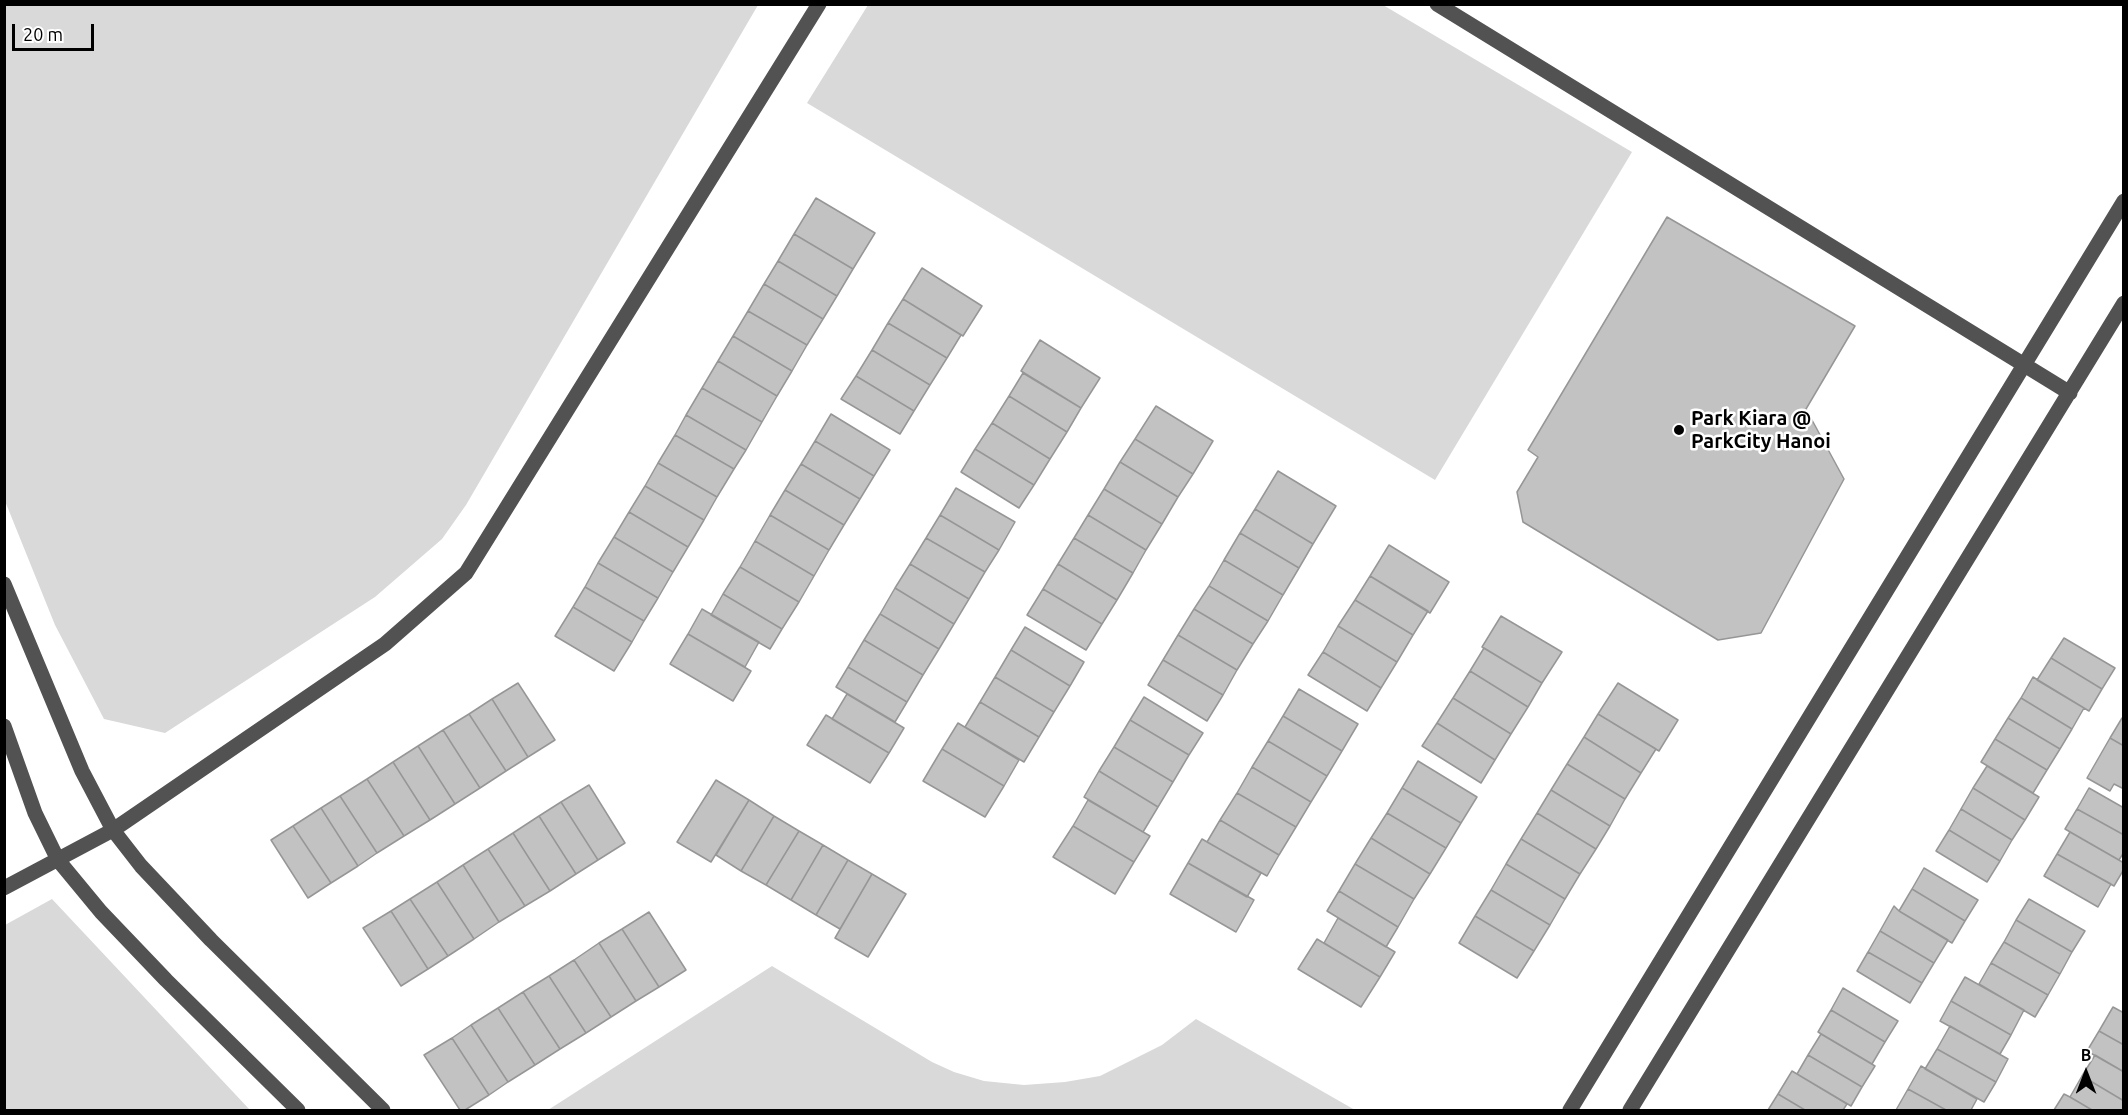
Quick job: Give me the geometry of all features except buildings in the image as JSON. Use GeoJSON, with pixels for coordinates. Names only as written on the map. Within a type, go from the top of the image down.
{"type":"FeatureCollection","features":[{"type":"Feature","properties":{"kind":"street"},"geometry":{"type":"LineString","coordinates":[[4,888],[113,830],[385,644],[466,573],[819,4]]}},
{"type":"Feature","properties":{"kind":"street"},"geometry":{"type":"LineString","coordinates":[[1437,4],[2070,393]]}},
{"type":"Feature","properties":{"kind":"street"},"geometry":{"type":"LineString","coordinates":[[1570,1110],[2124,201]]}},
{"type":"Feature","properties":{"kind":"street"},"geometry":{"type":"LineString","coordinates":[[1629,1110],[2124,303]]}},
{"type":"Feature","properties":{"kind":"street"},"geometry":{"type":"LineString","coordinates":[[4,584],[82,771],[113,830],[141,866],[211,940],[383,1110]]}},
{"type":"Feature","properties":{"kind":"street"},"geometry":{"type":"LineString","coordinates":[[4,726],[35,813],[58,860],[101,912],[166,980],[298,1110]]}},
{"type":"Feature","properties":{"kind":"shaded area"},"geometry":{"type":"Polygon","coordinates":[[[4,5],[758,5],[466,505],[442,539],[375,597],[165,733],[104,719],[55,625],[5,501],[4,5]]]}},
{"type":"Feature","properties":{"kind":"shaded area"},"geometry":{"type":"Polygon","coordinates":[[[868,5],[1383,5],[1632,152],[1435,480],[807,103],[868,5]]]}},
{"type":"Feature","properties":{"kind":"shaded area"},"geometry":{"type":"Polygon","coordinates":[[[52,899],[250,1110],[5,1110],[5,925],[52,899]]]}},
{"type":"Feature","properties":{"kind":"shaded area"},"geometry":{"type":"Polygon","coordinates":[[[772,966],[932,1062],[954,1072],[984,1081],[1024,1085],[1065,1082],[1100,1076],[1162,1045],[1196,1019],[1355,1110],[548,1110],[772,966]]]}},
{"type":"Feature","properties":{"kind":"place","name":"Park Kiara @ ParkCity Hanoi"},"geometry":{"type":"Point","coordinates":[1679,430]}}]}
